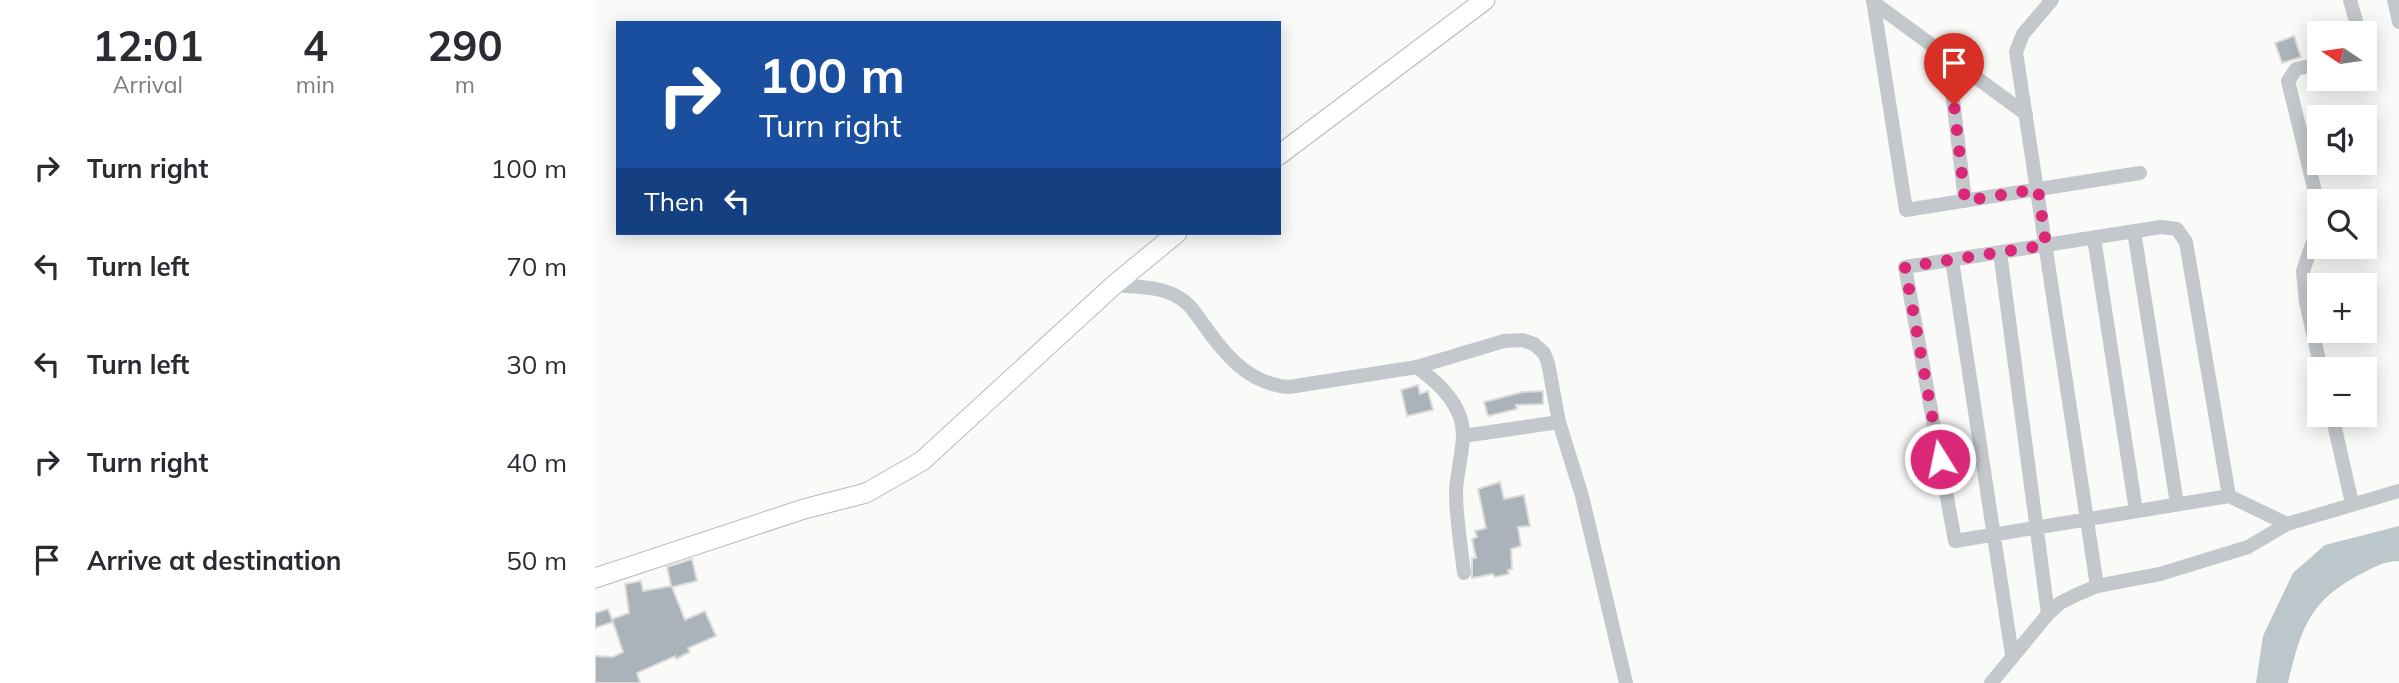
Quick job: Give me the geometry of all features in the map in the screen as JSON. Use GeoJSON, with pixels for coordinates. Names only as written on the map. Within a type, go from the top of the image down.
{"type":"FeatureCollection","features":[{"type":"Feature","properties":{"kind":"street"},"geometry":{"type":"LineString","coordinates":[[1281,153],[1485,0]]}},
{"type":"Feature","properties":{"kind":"street"},"geometry":{"type":"LineString","coordinates":[[2052,0],[2023,34],[2016,52],[2097,586]]}},
{"type":"Feature","properties":{"kind":"street"},"geometry":{"type":"LineString","coordinates":[[2350,0],[2356,21]]}},
{"type":"Feature","properties":{"kind":"street"},"geometry":{"type":"LineString","coordinates":[[2394,0],[2399,22]]}},
{"type":"Feature","properties":{"kind":"street"},"geometry":{"type":"LineString","coordinates":[[1873,1],[2026,114]]}},
{"type":"Feature","properties":{"kind":"street"},"geometry":{"type":"LineString","coordinates":[[1873,1],[1906,210],[2140,173]]}},
{"type":"Feature","properties":{"kind":"street"},"geometry":{"type":"LineString","coordinates":[[1948,57],[1965,201]]}},
{"type":"Feature","properties":{"kind":"street"},"geometry":{"type":"LineString","coordinates":[[2307,67],[2296,69],[2288,80],[2318,204],[2318,227],[2303,271],[2306,302],[2318,357]]}},
{"type":"Feature","properties":{"kind":"street"},"geometry":{"type":"LineString","coordinates":[[2229,496],[2183,234],[2169,227],[1905,267],[1955,541],[2229,496],[2287,524]]}},
{"type":"Feature","properties":{"kind":"street"},"geometry":{"type":"LineString","coordinates":[[2134,232],[2177,504]]}},
{"type":"Feature","properties":{"kind":"street"},"geometry":{"type":"LineString","coordinates":[[595,578],[804,509],[866,493],[890,481],[922,461],[1114,285],[1175,235]]}},
{"type":"Feature","properties":{"kind":"street"},"geometry":{"type":"LineString","coordinates":[[2094,238],[2136,511]]}},
{"type":"Feature","properties":{"kind":"street"},"geometry":{"type":"LineString","coordinates":[[2000,252],[2048,614]]}},
{"type":"Feature","properties":{"kind":"street"},"geometry":{"type":"LineString","coordinates":[[1952,260],[2012,655]]}},
{"type":"Feature","properties":{"kind":"street"},"geometry":{"type":"LineString","coordinates":[[1114,285],[1164,291],[1179,297],[1188,304],[1225,355],[1249,374],[1276,386],[1289,387],[1417,367],[1504,341],[1523,340],[1534,344],[1544,353],[1548,363],[1559,422],[1583,496],[1626,683]]}},
{"type":"Feature","properties":{"kind":"street"},"geometry":{"type":"LineString","coordinates":[[1417,367],[1431,377],[1452,400],[1459,414],[1463,436],[1457,491],[1464,573]]}},
{"type":"Feature","properties":{"kind":"street"},"geometry":{"type":"LineString","coordinates":[[1463,436],[1559,422]]}},
{"type":"Feature","properties":{"kind":"street"},"geometry":{"type":"LineString","coordinates":[[2335,427],[2352,503]]}},
{"type":"Feature","properties":{"kind":"street"},"geometry":{"type":"LineString","coordinates":[[1991,683],[2012,655],[2060,603],[2097,586],[2160,574],[2248,547],[2287,524],[2399,491]]}},
{"type":"Feature","properties":{"kind":"shaded area"},"geometry":{"type":"Polygon","coordinates":[[[2399,526],[2399,561],[2383,564],[2359,575],[2328,596],[2309,619],[2297,648],[2288,683],[2256,683],[2263,636],[2293,573],[2325,545],[2399,526]]]}},
{"type":"Feature","properties":{"kind":"building"},"geometry":{"type":"Polygon","coordinates":[[[2294,36],[2301,57],[2282,63],[2275,43],[2294,36]]]}},
{"type":"Feature","properties":{"kind":"building"},"geometry":{"type":"Polygon","coordinates":[[[1418,385],[1420,394],[1428,391],[1433,410],[1407,416],[1401,390],[1418,385]]]}},
{"type":"Feature","properties":{"kind":"building"},"geometry":{"type":"Polygon","coordinates":[[[1543,391],[1543,404],[1516,405],[1517,409],[1488,416],[1484,402],[1523,392],[1543,391]]]}},
{"type":"Feature","properties":{"kind":"building"},"geometry":{"type":"Polygon","coordinates":[[[1500,482],[1504,499],[1524,495],[1530,526],[1518,527],[1521,546],[1511,549],[1512,569],[1508,570],[1509,574],[1472,578],[1472,558],[1476,558],[1472,539],[1477,537],[1475,531],[1486,528],[1478,489],[1500,482]]]}},
{"type":"Feature","properties":{"kind":"building"},"geometry":{"type":"Polygon","coordinates":[[[692,559],[697,581],[672,587],[685,620],[705,611],[716,636],[688,648],[690,652],[676,659],[675,656],[637,673],[640,683],[595,683],[595,656],[613,657],[623,652],[612,619],[629,613],[625,584],[641,581],[643,591],[671,586],[667,567],[692,559]]]}},
{"type":"Feature","properties":{"kind":"building"},"geometry":{"type":"Polygon","coordinates":[[[608,609],[613,622],[595,628],[595,613],[608,609]]]}},
{"type":"Feature","properties":{"kind":"route"},"geometry":{"type":"LineString","coordinates":[[1940,459],[1905,267],[2046,245],[2038,189],[1965,201],[1954,105]]}}]}
